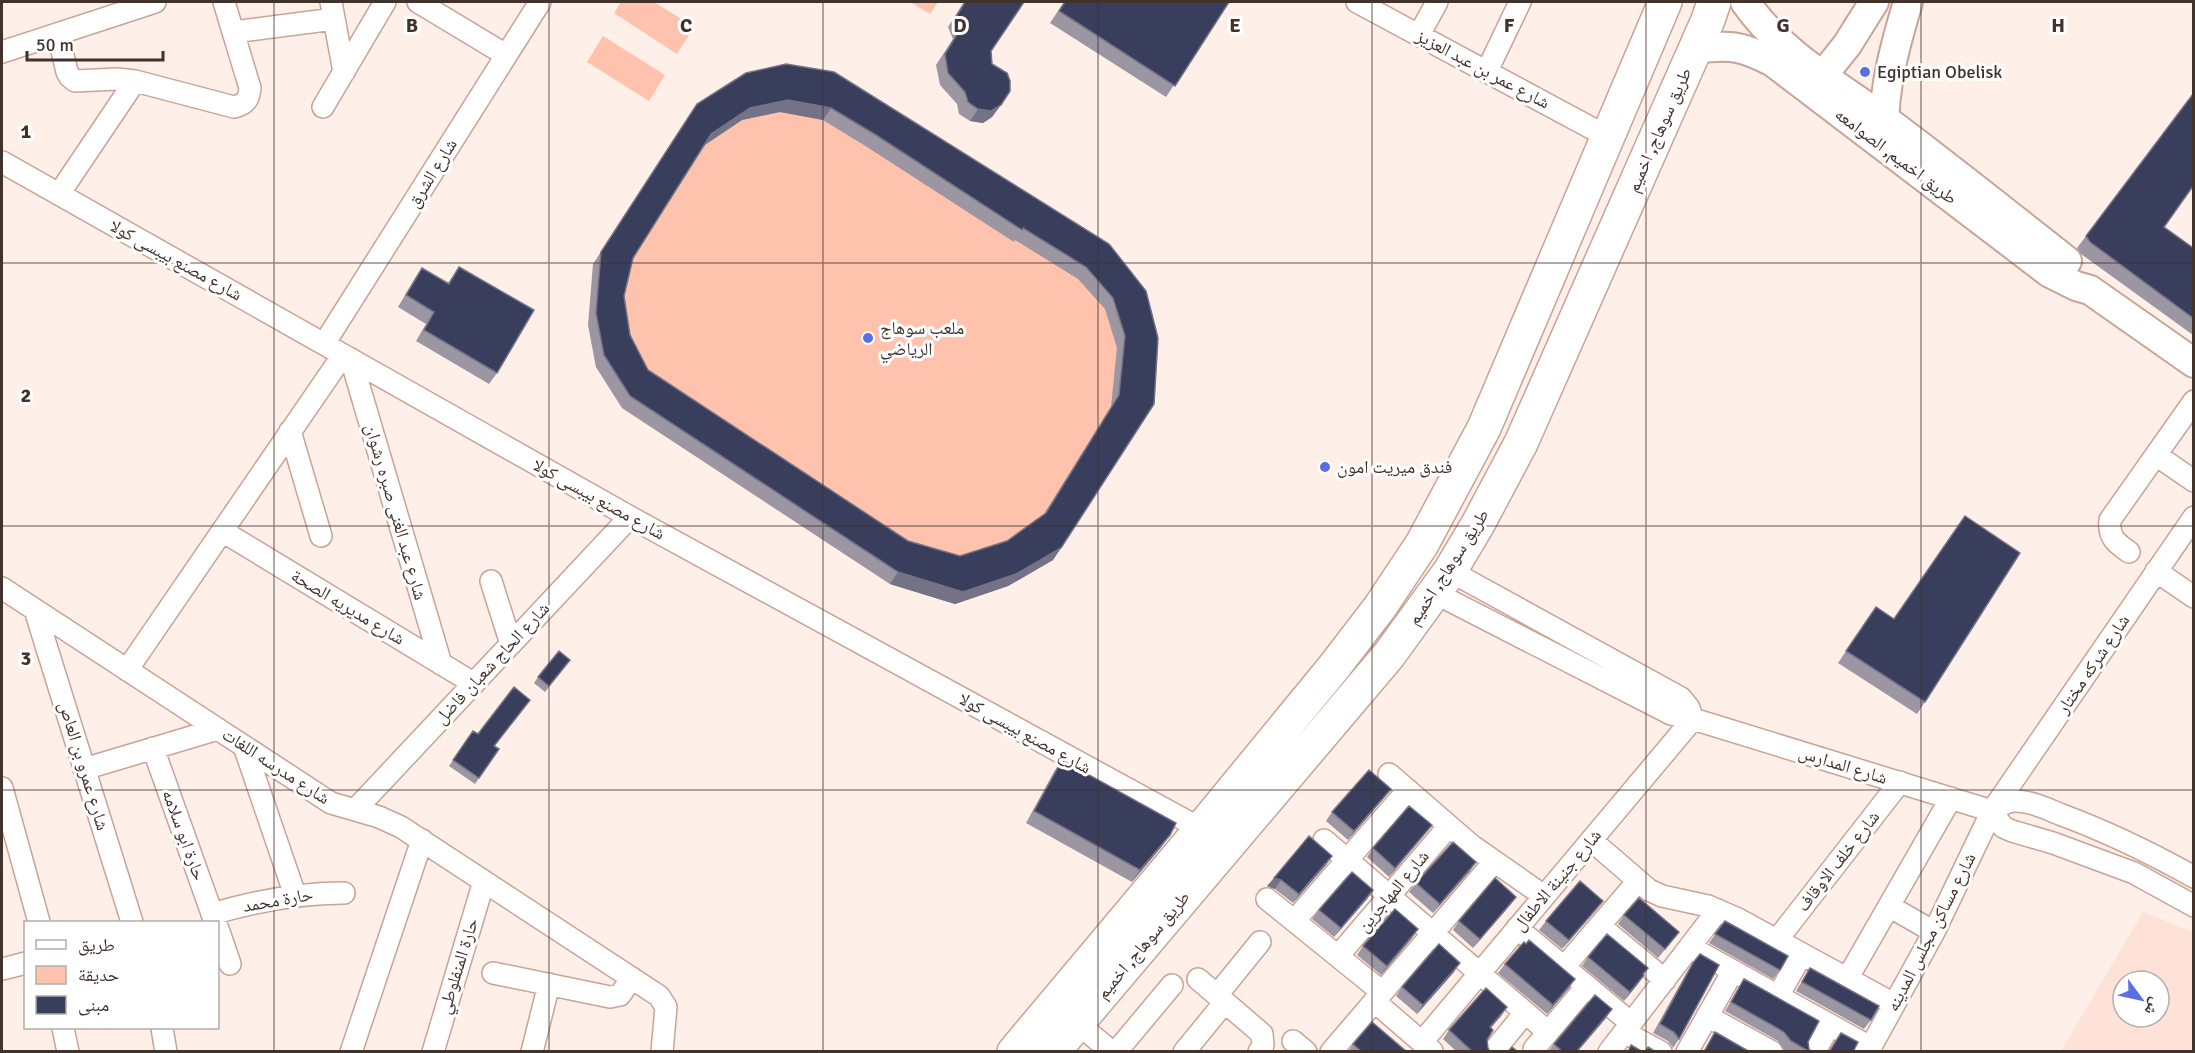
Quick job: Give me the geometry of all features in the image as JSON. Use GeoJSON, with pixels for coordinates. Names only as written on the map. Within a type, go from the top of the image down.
{"type":"FeatureCollection","features":[{"type":"Feature","properties":{"kind":"main road","name":"طريق سوهاج, اخميم"},"geometry":{"type":"LineString","coordinates":[[1014,1052],[1201,830],[1334,667],[1380,607],[1422,544],[1484,428],[1665,2]]}},
{"type":"Feature","properties":{"kind":"main road","name":"طريق سوهاج, اخميم"},"geometry":{"type":"LineString","coordinates":[[1053,1052],[1383,663],[1443,582],[1478,524],[1521,443],[1714,2]]}},
{"type":"Feature","properties":{"kind":"main road","name":"طريق اخميم, الصوامعه"},"geometry":{"type":"LineString","coordinates":[[1745,2],[1760,23],[1816,83]]}},
{"type":"Feature","properties":{"kind":"main road"},"geometry":{"type":"LineString","coordinates":[[1816,83],[1847,45],[1874,2]]}},
{"type":"Feature","properties":{"kind":"main road"},"geometry":{"type":"LineString","coordinates":[[1884,132],[1890,64],[1908,2]]}},
{"type":"Feature","properties":{"kind":"main road","name":"طريق اخميم, الصوامعه"},"geometry":{"type":"LineString","coordinates":[[1695,49],[1722,45],[1749,50],[1816,83],[2073,266],[2090,290],[2193,363]]}},
{"type":"Feature","properties":{"kind":"main road"},"geometry":{"type":"LineString","coordinates":[[1484,428],[1521,443]]}},
{"type":"Feature","properties":{"kind":"street"},"geometry":{"type":"LineString","coordinates":[[2,52],[155,2]]}},
{"type":"Feature","properties":{"kind":"street"},"geometry":{"type":"LineString","coordinates":[[58,34],[67,72],[75,81],[117,79],[135,81],[234,107],[243,105],[249,97],[250,88],[224,2]]}},
{"type":"Feature","properties":{"kind":"street"},"geometry":{"type":"LineString","coordinates":[[323,107],[385,2]]}},
{"type":"Feature","properties":{"kind":"street"},"geometry":{"type":"LineString","coordinates":[[418,2],[506,55]]}},
{"type":"Feature","properties":{"kind":"street","name":"شارع الشرق"},"geometry":{"type":"LineString","coordinates":[[324,344],[540,2]]}},
{"type":"Feature","properties":{"kind":"street","name":"شارع عمر بن عبد العزيز"},"geometry":{"type":"LineString","coordinates":[[1357,2],[1608,137]]}},
{"type":"Feature","properties":{"kind":"street"},"geometry":{"type":"LineString","coordinates":[[1419,34],[1437,2]]}},
{"type":"Feature","properties":{"kind":"street"},"geometry":{"type":"LineString","coordinates":[[1486,71],[1520,2]]}},
{"type":"Feature","properties":{"kind":"street"},"geometry":{"type":"LineString","coordinates":[[233,32],[332,10],[344,72]]}},
{"type":"Feature","properties":{"kind":"street"},"geometry":{"type":"LineString","coordinates":[[59,194],[135,81]]}},
{"type":"Feature","properties":{"kind":"street","name":"شارع مصنع بيبسى كولا"},"geometry":{"type":"LineString","coordinates":[[2,162],[630,517],[1201,830]]}},
{"type":"Feature","properties":{"kind":"street"},"geometry":{"type":"LineString","coordinates":[[127,670],[290,431],[347,357]]}},
{"type":"Feature","properties":{"kind":"street","name":"شارع عبد الغنى صبره رشوان"},"geometry":{"type":"LineString","coordinates":[[347,357],[441,664]]}},
{"type":"Feature","properties":{"kind":"street"},"geometry":{"type":"LineString","coordinates":[[2129,552],[2112,538],[2109,529],[2110,520],[2193,401]]}},
{"type":"Feature","properties":{"kind":"street"},"geometry":{"type":"LineString","coordinates":[[290,431],[321,536]]}},
{"type":"Feature","properties":{"kind":"street"},"geometry":{"type":"LineString","coordinates":[[2156,455],[2193,481]]}},
{"type":"Feature","properties":{"kind":"street","name":"شارع الحاج شعبان فاضل"},"geometry":{"type":"LineString","coordinates":[[355,810],[630,517]]}},
{"type":"Feature","properties":{"kind":"street","name":"شارع شركه مختار"},"geometry":{"type":"LineString","coordinates":[[1992,811],[2193,517]]}},
{"type":"Feature","properties":{"kind":"street","name":"شارع مديريه الصحة"},"geometry":{"type":"LineString","coordinates":[[222,531],[474,683]]}},
{"type":"Feature","properties":{"kind":"street"},"geometry":{"type":"LineString","coordinates":[[2156,571],[2193,597]]}},
{"type":"Feature","properties":{"kind":"street"},"geometry":{"type":"LineString","coordinates":[[491,581],[511,644]]}},
{"type":"Feature","properties":{"kind":"street","name":"شارع المدارس"},"geometry":{"type":"LineString","coordinates":[[1443,582],[1661,709],[1682,718],[1693,719],[1992,811],[2003,827],[2134,873],[2193,906]]}},
{"type":"Feature","properties":{"kind":"street","name":"شارع مدرسه اللغات"},"geometry":{"type":"LineString","coordinates":[[2,588],[331,803],[379,817],[401,827],[659,996],[666,1008],[662,1052]]}},
{"type":"Feature","properties":{"kind":"street","name":"شارع عمرو بن العاص"},"geometry":{"type":"LineString","coordinates":[[35,610],[132,921]]}},
{"type":"Feature","properties":{"kind":"street","name":"شارع جنينة الاطفال"},"geometry":{"type":"LineString","coordinates":[[1427,1047],[1517,928],[1693,719]]}},
{"type":"Feature","properties":{"kind":"street"},"geometry":{"type":"LineString","coordinates":[[84,769],[218,729]]}},
{"type":"Feature","properties":{"kind":"street"},"geometry":{"type":"LineString","coordinates":[[244,746],[295,895]]}},
{"type":"Feature","properties":{"kind":"street","name":"حارة ابو سلامه"},"geometry":{"type":"LineString","coordinates":[[153,748],[215,921]]}},
{"type":"Feature","properties":{"kind":"street"},"geometry":{"type":"LineString","coordinates":[[1389,774],[1494,862],[1544,896]]}},
{"type":"Feature","properties":{"kind":"street","name":"شارع خلف الاوقاف"},"geometry":{"type":"LineString","coordinates":[[1777,940],[1900,782]]}},
{"type":"Feature","properties":{"kind":"street"},"geometry":{"type":"LineString","coordinates":[[2,788],[39,921]]}},
{"type":"Feature","properties":{"kind":"street"},"geometry":{"type":"LineString","coordinates":[[1295,920],[1408,790]]}},
{"type":"Feature","properties":{"kind":"street"},"geometry":{"type":"LineString","coordinates":[[1847,979],[1951,798]]}},
{"type":"Feature","properties":{"kind":"street"},"geometry":{"type":"LineString","coordinates":[[1992,811],[2001,804],[2011,801],[2022,802],[2100,829],[2148,851],[2193,877]]}},
{"type":"Feature","properties":{"kind":"street","name":"شارع مساكن مجلس المدينه"},"geometry":{"type":"LineString","coordinates":[[1869,1049],[1934,932],[1992,811]]}},
{"type":"Feature","properties":{"kind":"street","name":"شارع المهاجرين"},"geometry":{"type":"LineString","coordinates":[[1338,956],[1449,826]]}},
{"type":"Feature","properties":{"kind":"street"},"geometry":{"type":"LineString","coordinates":[[351,1052],[422,840]]}},
{"type":"Feature","properties":{"kind":"street"},"geometry":{"type":"LineString","coordinates":[[1324,840],[1548,1032]]}},
{"type":"Feature","properties":{"kind":"street"},"geometry":{"type":"LineString","coordinates":[[1591,840],[1638,881],[1662,896],[1718,910],[1894,1004]]}},
{"type":"Feature","properties":{"kind":"street"},"geometry":{"type":"LineString","coordinates":[[2134,873],[2148,851]]}},
{"type":"Feature","properties":{"kind":"street"},"geometry":{"type":"LineString","coordinates":[[1331,1052],[1494,862]]}},
{"type":"Feature","properties":{"kind":"street","name":"حارة المنفلوطي"},"geometry":{"type":"LineString","coordinates":[[433,1052],[484,881]]}},
{"type":"Feature","properties":{"kind":"street"},"geometry":{"type":"LineString","coordinates":[[1564,967],[1638,881]]}},
{"type":"Feature","properties":{"kind":"street","name":"حارة محمد"},"geometry":{"type":"LineString","coordinates":[[217,921],[253,902],[295,895],[344,893]]}},
{"type":"Feature","properties":{"kind":"street"},"geometry":{"type":"LineString","coordinates":[[1268,899],[1338,956],[1427,1047]]}},
{"type":"Feature","properties":{"kind":"street"},"geometry":{"type":"LineString","coordinates":[[1889,906],[1934,932]]}},
{"type":"Feature","properties":{"kind":"street"},"geometry":{"type":"LineString","coordinates":[[1609,1052],[1718,910]]}},
{"type":"Feature","properties":{"kind":"street"},"geometry":{"type":"LineString","coordinates":[[1600,926],[1665,980]]}},
{"type":"Feature","properties":{"kind":"street"},"geometry":{"type":"LineString","coordinates":[[1517,928],[1587,986],[1628,1027],[1661,1052]]}},
{"type":"Feature","properties":{"kind":"street","name":"حارة ابو سلامه"},"geometry":{"type":"LineString","coordinates":[[219,933],[230,964]]}},
{"type":"Feature","properties":{"kind":"street"},"geometry":{"type":"LineString","coordinates":[[1184,1052],[1260,942]]}},
{"type":"Feature","properties":{"kind":"street"},"geometry":{"type":"LineString","coordinates":[[1689,947],[1869,1049]]}},
{"type":"Feature","properties":{"kind":"street"},"geometry":{"type":"LineString","coordinates":[[1778,996],[1802,954]]}},
{"type":"Feature","properties":{"kind":"street"},"geometry":{"type":"LineString","coordinates":[[2,969],[24,964]]}},
{"type":"Feature","properties":{"kind":"street"},"geometry":{"type":"LineString","coordinates":[[1686,1052],[1733,971]]}},
{"type":"Feature","properties":{"kind":"street"},"geometry":{"type":"LineString","coordinates":[[493,972],[615,997],[632,978]]}},
{"type":"Feature","properties":{"kind":"street"},"geometry":{"type":"LineString","coordinates":[[1198,979],[1262,1034],[1263,1045],[1258,1052]]}},
{"type":"Feature","properties":{"kind":"street"},"geometry":{"type":"LineString","coordinates":[[532,1052],[549,984]]}},
{"type":"Feature","properties":{"kind":"street"},"geometry":{"type":"LineString","coordinates":[[1077,1023],[1114,1052],[1172,985]]}},
{"type":"Feature","properties":{"kind":"street"},"geometry":{"type":"LineString","coordinates":[[1511,1029],[1535,1050],[1587,986]]}},
{"type":"Feature","properties":{"kind":"street"},"geometry":{"type":"LineString","coordinates":[[1493,1052],[1525,1013]]}},
{"type":"Feature","properties":{"kind":"street"},"geometry":{"type":"LineString","coordinates":[[1707,1016],[1772,1052]]}},
{"type":"Feature","properties":{"kind":"street"},"geometry":{"type":"LineString","coordinates":[[1814,1052],[1830,1025]]}},
{"type":"Feature","properties":{"kind":"street"},"geometry":{"type":"LineString","coordinates":[[63,1029],[68,1052]]}},
{"type":"Feature","properties":{"kind":"street"},"geometry":{"type":"LineString","coordinates":[[162,1029],[166,1052]]}},
{"type":"Feature","properties":{"kind":"shaded area"},"geometry":{"type":"Polygon","coordinates":[[[2143,912],[2193,932],[2193,1051],[2061,1051],[2143,912]]]}},
{"type":"Feature","properties":{"kind":"green space"},"geometry":{"type":"Polygon","coordinates":[[[621,2],[654,2],[694,27],[677,54],[614,13],[621,2]]]}},
{"type":"Feature","properties":{"kind":"green space"},"geometry":{"type":"Polygon","coordinates":[[[910,2],[938,2],[930,14],[910,2]]]}},
{"type":"Feature","properties":{"kind":"green space"},"geometry":{"type":"Polygon","coordinates":[[[603,36],[665,75],[649,101],[587,62],[603,36]]]}},
{"type":"Feature","properties":{"kind":"green space","name":"ملعب سوهاج الرياضي"},"geometry":{"type":"Polygon","coordinates":[[[778,76],[1032,214],[1149,350],[1053,560],[1008,586],[955,604],[890,584],[622,408],[596,367],[588,325],[689,116],[778,76]]]}},
{"type":"Feature","properties":{"kind":"building"},"geometry":{"type":"Polygon","coordinates":[[[965,2],[1024,2],[991,51],[992,64],[1007,73],[1010,91],[1001,105],[991,111],[978,109],[968,102],[965,92],[948,73],[945,54],[961,28],[957,15],[965,2]]]}},
{"type":"Feature","properties":{"kind":"building"},"geometry":{"type":"Polygon","coordinates":[[[1065,2],[1229,2],[1175,86],[1059,11],[1065,2]]]}},
{"type":"Feature","properties":{"kind":"building"},"geometry":{"type":"Polygon","coordinates":[[[786,64],[834,72],[1109,244],[1146,291],[1158,338],[1154,404],[1061,548],[1016,574],[963,592],[898,572],[630,396],[604,355],[596,313],[601,252],[697,104],[746,73],[786,64]],[[788,100],[750,108],[711,134],[633,258],[624,296],[630,335],[648,370],[908,541],[960,556],[1007,541],[1046,513],[1119,395],[1125,336],[1113,298],[1086,267],[1023,228],[1022,230],[831,108],[788,100]]]}},
{"type":"Feature","properties":{"kind":"building"},"geometry":{"type":"Polygon","coordinates":[[[2193,94],[2193,186],[2164,227],[2193,248],[2193,318],[2090,242],[2086,236],[2193,94]]]}},
{"type":"Feature","properties":{"kind":"building"},"geometry":{"type":"Polygon","coordinates":[[[459,267],[534,310],[497,373],[424,330],[434,312],[406,295],[422,268],[449,284],[459,267]]]}},
{"type":"Feature","properties":{"kind":"building"},"geometry":{"type":"Polygon","coordinates":[[[1965,516],[2020,553],[1925,702],[1846,651],[1876,607],[1894,619],[1965,516]]]}},
{"type":"Feature","properties":{"kind":"building"},"geometry":{"type":"Polygon","coordinates":[[[559,651],[570,660],[549,686],[538,677],[559,651]]]}},
{"type":"Feature","properties":{"kind":"building"},"geometry":{"type":"Polygon","coordinates":[[[514,687],[530,700],[494,746],[499,749],[479,778],[453,760],[473,731],[478,734],[514,687]]]}},
{"type":"Feature","properties":{"kind":"building"},"geometry":{"type":"Polygon","coordinates":[[[1062,760],[1176,823],[1170,835],[1140,870],[1034,811],[1062,760]]]}},
{"type":"Feature","properties":{"kind":"building"},"geometry":{"type":"Polygon","coordinates":[[[1369,770],[1391,789],[1354,831],[1332,812],[1369,770]]]}},
{"type":"Feature","properties":{"kind":"building"},"geometry":{"type":"Polygon","coordinates":[[[1409,806],[1432,825],[1395,868],[1373,848],[1409,806]]]}},
{"type":"Feature","properties":{"kind":"building"},"geometry":{"type":"Polygon","coordinates":[[[1309,836],[1332,856],[1299,894],[1281,880],[1274,878],[1309,836]]]}},
{"type":"Feature","properties":{"kind":"building"},"geometry":{"type":"Polygon","coordinates":[[[1453,842],[1476,862],[1440,904],[1416,883],[1453,842]]]}},
{"type":"Feature","properties":{"kind":"building"},"geometry":{"type":"Polygon","coordinates":[[[1352,872],[1373,890],[1341,928],[1319,910],[1352,872]]]}},
{"type":"Feature","properties":{"kind":"building"},"geometry":{"type":"Polygon","coordinates":[[[1495,878],[1516,897],[1480,939],[1459,921],[1495,878]]]}},
{"type":"Feature","properties":{"kind":"building"},"geometry":{"type":"Polygon","coordinates":[[[1580,881],[1603,901],[1569,940],[1546,921],[1580,881]]]}},
{"type":"Feature","properties":{"kind":"building"},"geometry":{"type":"Polygon","coordinates":[[[1639,898],[1679,932],[1665,949],[1624,915],[1639,898]]]}},
{"type":"Feature","properties":{"kind":"building"},"geometry":{"type":"Polygon","coordinates":[[[1395,909],[1418,929],[1387,966],[1363,946],[1395,909]]]}},
{"type":"Feature","properties":{"kind":"building"},"geometry":{"type":"Polygon","coordinates":[[[1725,921],[1788,956],[1780,970],[1715,934],[1725,921]]]}},
{"type":"Feature","properties":{"kind":"building"},"geometry":{"type":"Polygon","coordinates":[[[1607,934],[1648,968],[1630,992],[1588,957],[1607,934]]]}},
{"type":"Feature","properties":{"kind":"building"},"geometry":{"type":"Polygon","coordinates":[[[1529,940],[1575,979],[1553,1005],[1505,964],[1524,942],[1526,944],[1529,940]]]}},
{"type":"Feature","properties":{"kind":"building"},"geometry":{"type":"Polygon","coordinates":[[[1439,944],[1460,963],[1423,1005],[1402,987],[1439,944]]]}},
{"type":"Feature","properties":{"kind":"building"},"geometry":{"type":"Polygon","coordinates":[[[1700,954],[1719,965],[1679,1039],[1674,1032],[1660,1024],[1700,954]]]}},
{"type":"Feature","properties":{"kind":"building"},"geometry":{"type":"Polygon","coordinates":[[[1810,968],[1879,1006],[1871,1020],[1802,982],[1810,968]]]}},
{"type":"Feature","properties":{"kind":"building"},"geometry":{"type":"Polygon","coordinates":[[[1744,979],[1819,1021],[1808,1042],[1811,1052],[1791,1041],[1784,1032],[1731,1002],[1744,979]]]}},
{"type":"Feature","properties":{"kind":"building"},"geometry":{"type":"Polygon","coordinates":[[[1486,988],[1507,1007],[1490,1027],[1493,1030],[1487,1040],[1490,1052],[1473,1052],[1449,1030],[1486,988]]]}},
{"type":"Feature","properties":{"kind":"building"},"geometry":{"type":"Polygon","coordinates":[[[1595,995],[1612,1009],[1576,1052],[1563,1052],[1554,1044],[1595,995]]]}},
{"type":"Feature","properties":{"kind":"building"},"geometry":{"type":"Polygon","coordinates":[[[1372,1022],[1407,1052],[1362,1052],[1353,1044],[1372,1022]]]}},
{"type":"Feature","properties":{"kind":"building"},"geometry":{"type":"Polygon","coordinates":[[[1715,1032],[1750,1052],[1704,1052],[1715,1032]]]}},
{"type":"Feature","properties":{"kind":"building"},"geometry":{"type":"Polygon","coordinates":[[[1841,1033],[1858,1042],[1853,1052],[1829,1052],[1841,1033]]]}},
{"type":"Feature","properties":{"kind":"building"},"geometry":{"type":"Polygon","coordinates":[[[1631,1045],[1643,1052],[1628,1052],[1631,1045]]]}},
{"type":"Feature","properties":{"kind":"building"},"geometry":{"type":"Polygon","coordinates":[[[1512,1047],[1518,1052],[1508,1052],[1512,1047]]]}},
{"type":"Feature","properties":{"kind":"building"},"geometry":{"type":"Polygon","coordinates":[[[1648,1047],[1656,1052],[1645,1052],[1648,1047]]]}},
{"type":"Feature","properties":{"kind":"place","name":"Egiptian Obelisk"},"geometry":{"type":"Point","coordinates":[1865,72]}},
{"type":"Feature","properties":{"kind":"place","name":"ملعب سوهاج الرياضي"},"geometry":{"type":"Point","coordinates":[868,338]}},
{"type":"Feature","properties":{"kind":"place","name":"فندق ميريت امون"},"geometry":{"type":"Point","coordinates":[1325,467]}}]}
